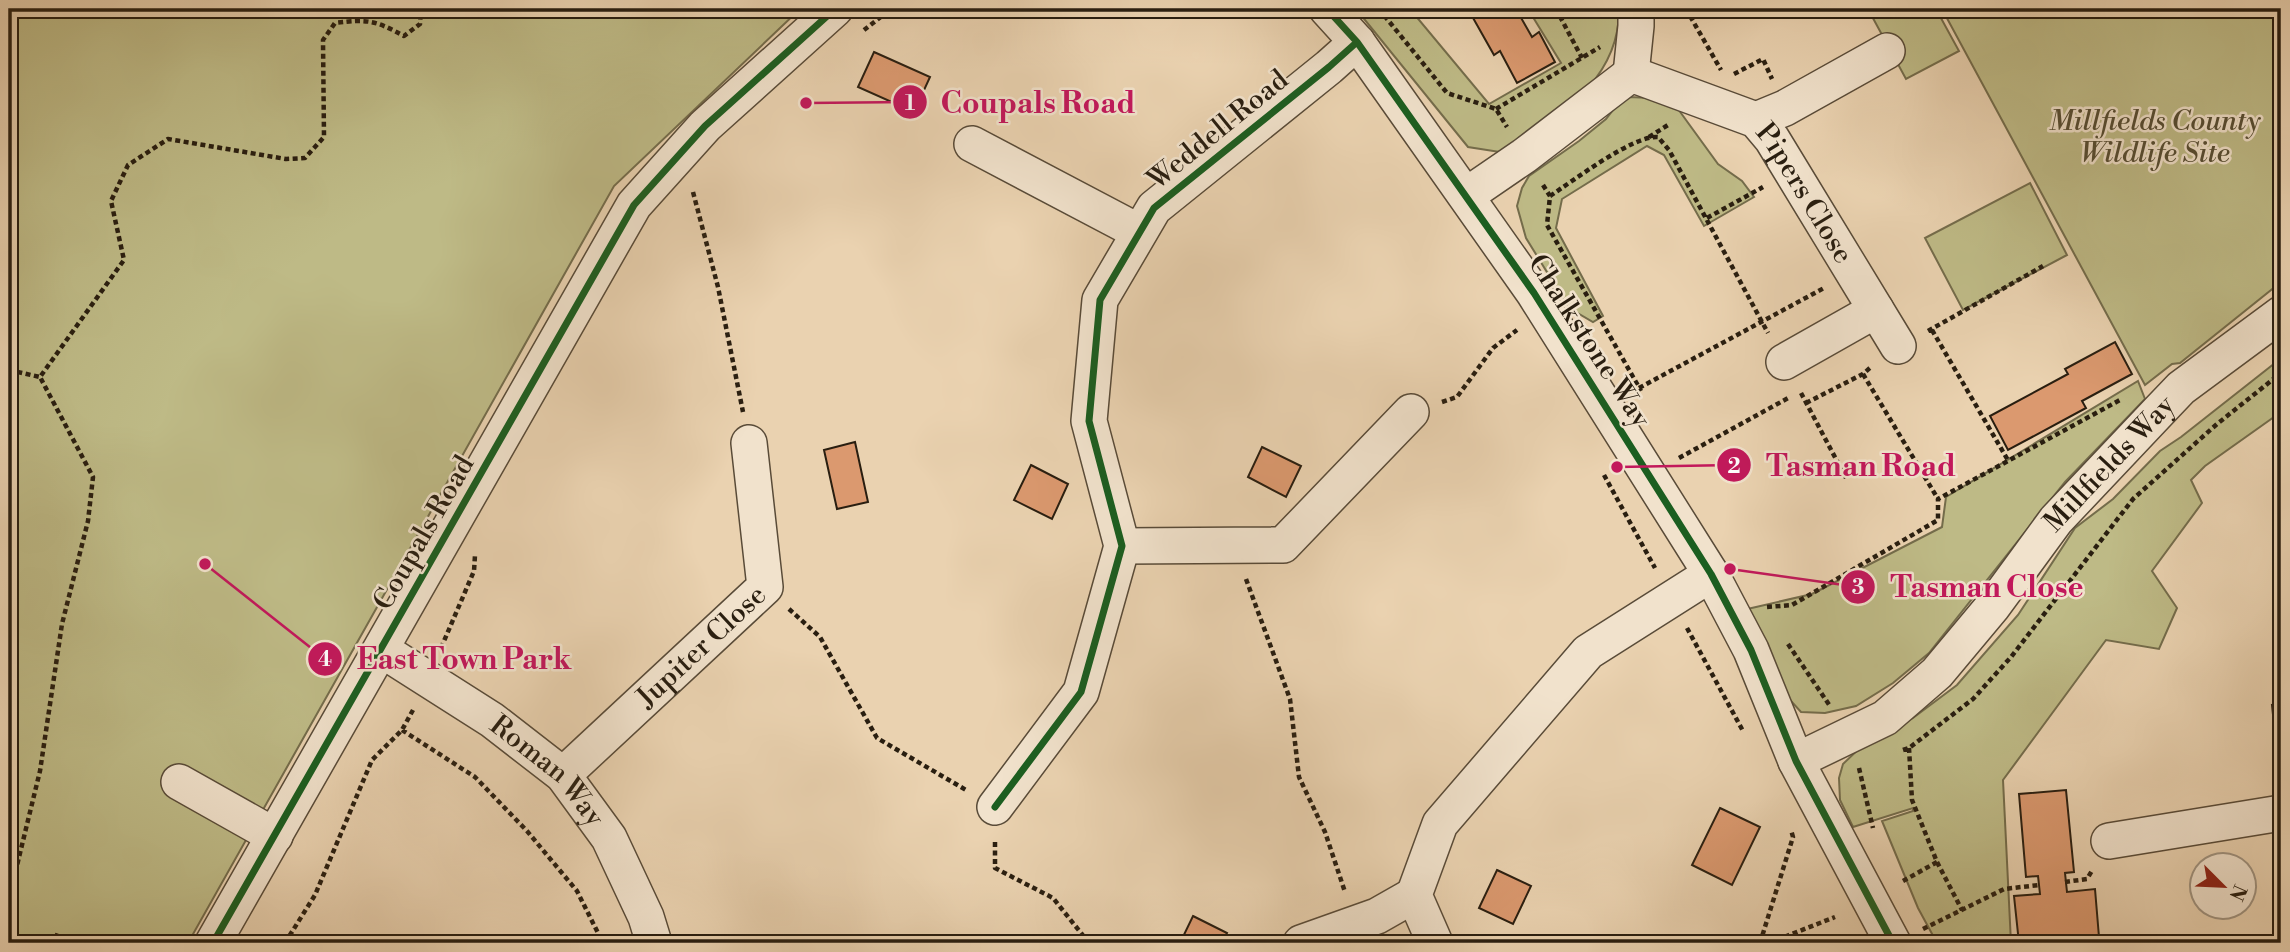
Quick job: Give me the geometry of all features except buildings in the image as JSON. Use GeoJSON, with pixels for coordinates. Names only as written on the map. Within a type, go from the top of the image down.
{"type":"FeatureCollection","features":[{"type":"Feature","properties":{"kind":"street","name":"Coupals Road"},"geometry":{"type":"LineString","coordinates":[[213,943],[634,205],[705,125],[835,9]]}},
{"type":"Feature","properties":{"kind":"street","name":"Chalkstone Way"},"geometry":{"type":"LineString","coordinates":[[1327,9],[1356,42],[1534,293],[1711,574],[1751,650],[1796,761],[1907,937]]}},
{"type":"Feature","properties":{"kind":"street"},"geometry":{"type":"LineString","coordinates":[[1467,195],[1524,156],[1630,74],[1636,17]]}},
{"type":"Feature","properties":{"kind":"street","name":"Weddell Road"},"geometry":{"type":"LineString","coordinates":[[1122,546],[1089,421],[1100,300],[1154,208],[1329,68],[1356,42]]}},
{"type":"Feature","properties":{"kind":"street"},"geometry":{"type":"LineString","coordinates":[[1771,114],[1887,51]]}},
{"type":"Feature","properties":{"kind":"street","name":"Pipers Close"},"geometry":{"type":"LineString","coordinates":[[1630,74],[1771,114],[1772,139],[1898,346]]}},
{"type":"Feature","properties":{"kind":"street"},"geometry":{"type":"LineString","coordinates":[[971,144],[1139,232]]}},
{"type":"Feature","properties":{"kind":"street"},"geometry":{"type":"LineString","coordinates":[[1784,362],[1876,310]]}},
{"type":"Feature","properties":{"kind":"street","name":"Millfields Way"},"geometry":{"type":"LineString","coordinates":[[1796,761],[1885,718],[1937,673],[1993,606],[2056,520],[2181,388],[2281,314]]}},
{"type":"Feature","properties":{"kind":"street"},"geometry":{"type":"LineString","coordinates":[[995,807],[1081,692],[1122,546],[1283,545],[1412,412]]}},
{"type":"Feature","properties":{"kind":"street","name":"Jupiter Close"},"geometry":{"type":"LineString","coordinates":[[563,775],[765,587],[749,443]]}},
{"type":"Feature","properties":{"kind":"street"},"geometry":{"type":"LineString","coordinates":[[1301,943],[1377,916],[1414,895],[1440,824],[1588,652],[1711,574]]}},
{"type":"Feature","properties":{"kind":"street","name":"Roman Way"},"geometry":{"type":"LineString","coordinates":[[382,650],[492,720],[563,775],[609,838],[646,917],[654,943]]}},
{"type":"Feature","properties":{"kind":"street"},"geometry":{"type":"LineString","coordinates":[[179,782],[275,836]]}},
{"type":"Feature","properties":{"kind":"street"},"geometry":{"type":"LineString","coordinates":[[2109,841],[2281,813]]}},
{"type":"Feature","properties":{"kind":"street"},"geometry":{"type":"LineString","coordinates":[[1414,895],[1435,943]]}},
{"type":"Feature","properties":{"kind":"path"},"geometry":{"type":"LineString","coordinates":[[40,377],[124,260],[111,201],[128,165],[168,139],[286,159],[305,158],[324,138],[323,40],[335,23],[363,19],[404,36],[419,24],[421,9]]}},
{"type":"Feature","properties":{"kind":"path"},"geometry":{"type":"LineString","coordinates":[[860,33],[891,9]]}},
{"type":"Feature","properties":{"kind":"path"},"geometry":{"type":"LineString","coordinates":[[1284,9],[1294,20]]}},
{"type":"Feature","properties":{"kind":"path"},"geometry":{"type":"LineString","coordinates":[[1556,9],[1582,58]]}},
{"type":"Feature","properties":{"kind":"path"},"geometry":{"type":"LineString","coordinates":[[1686,9],[1725,78],[1762,59],[1771,114]]}},
{"type":"Feature","properties":{"kind":"path"},"geometry":{"type":"LineString","coordinates":[[1496,109],[1582,58],[1636,17]]}},
{"type":"Feature","properties":{"kind":"path"},"geometry":{"type":"LineString","coordinates":[[1549,195],[1627,147],[1649,137],[1658,137],[1670,150],[1784,362]]}},
{"type":"Feature","properties":{"kind":"path"},"geometry":{"type":"LineString","coordinates":[[1706,219],[1792,171]]}},
{"type":"Feature","properties":{"kind":"path"},"geometry":{"type":"LineString","coordinates":[[682,198],[692,188],[718,288],[749,443]]}},
{"type":"Feature","properties":{"kind":"path"},"geometry":{"type":"LineString","coordinates":[[1639,388],[1853,272]]}},
{"type":"Feature","properties":{"kind":"path"},"geometry":{"type":"LineString","coordinates":[[1412,412],[1457,397],[1493,348],[1520,327],[1526,338]]}},
{"type":"Feature","properties":{"kind":"path"},"geometry":{"type":"LineString","coordinates":[[1932,330],[2009,462]]}},
{"type":"Feature","properties":{"kind":"path"},"geometry":{"type":"LineString","coordinates":[[9,370],[40,377],[93,477],[88,521],[62,624],[40,771],[12,886],[9,886]]}},
{"type":"Feature","properties":{"kind":"path"},"geometry":{"type":"LineString","coordinates":[[1896,752],[1909,748],[1973,699],[2011,657],[2133,499],[2217,424],[2281,373]]}},
{"type":"Feature","properties":{"kind":"path"},"geometry":{"type":"LineString","coordinates":[[1765,607],[1792,605],[1938,520],[1938,499],[1863,374]]}},
{"type":"Feature","properties":{"kind":"path"},"geometry":{"type":"LineString","coordinates":[[1679,458],[1800,392],[1846,478]]}},
{"type":"Feature","properties":{"kind":"path"},"geometry":{"type":"LineString","coordinates":[[1938,499],[2125,397]]}},
{"type":"Feature","properties":{"kind":"path"},"geometry":{"type":"LineString","coordinates":[[1599,466],[1745,733]]}},
{"type":"Feature","properties":{"kind":"path"},"geometry":{"type":"LineString","coordinates":[[1234,545],[1290,699],[1299,776],[1325,832],[1355,923]]}},
{"type":"Feature","properties":{"kind":"path"},"geometry":{"type":"LineString","coordinates":[[285,943],[315,895],[372,760],[402,730],[428,681],[474,571],[476,550]]}},
{"type":"Feature","properties":{"kind":"path"},"geometry":{"type":"LineString","coordinates":[[765,587],[820,637],[877,738],[995,807],[995,868],[1053,898],[1089,943]]}},
{"type":"Feature","properties":{"kind":"path"},"geometry":{"type":"LineString","coordinates":[[402,730],[475,777],[527,831],[577,891],[603,943]]}},
{"type":"Feature","properties":{"kind":"path"},"geometry":{"type":"LineString","coordinates":[[1909,748],[1912,800],[1937,862],[1962,910]]}},
{"type":"Feature","properties":{"kind":"path"},"geometry":{"type":"LineString","coordinates":[[1760,943],[1793,837],[1793,828],[1802,840]]}},
{"type":"Feature","properties":{"kind":"path"},"geometry":{"type":"LineString","coordinates":[[1903,881],[1937,862]]}},
{"type":"Feature","properties":{"kind":"path"},"geometry":{"type":"LineString","coordinates":[[1907,937],[2004,889],[2039,885]]}},
{"type":"Feature","properties":{"kind":"path"},"geometry":{"type":"LineString","coordinates":[[1769,943],[1835,917]]}},
{"type":"Feature","properties":{"kind":"green space"},"geometry":{"type":"Polygon","coordinates":[[[9,9],[800,9],[614,186],[188,943],[9,943],[9,9]]]}},
{"type":"Feature","properties":{"kind":"green space"},"geometry":{"type":"Polygon","coordinates":[[[1356,9],[1410,9],[1489,104],[1561,63],[1528,9],[1619,9],[1617,34],[1609,57],[1597,77],[1564,111],[1506,153],[1468,147],[1356,9]]]}},
{"type":"Feature","properties":{"kind":"green space"},"geometry":{"type":"Polygon","coordinates":[[[1868,9],[1936,9],[1959,51],[1906,79],[1868,9]]]}},
{"type":"Feature","properties":{"kind":"green space","name":"Millfields County Wildlife Site"},"geometry":{"type":"Polygon","coordinates":[[[1942,9],[2281,9],[2281,282],[2180,363],[2172,364],[2145,385],[1942,9]]]}},
{"type":"Feature","properties":{"kind":"green space"},"geometry":{"type":"Polygon","coordinates":[[[1629,97],[1651,98],[1678,109],[1718,164],[1742,181],[1754,197],[1704,226],[1664,155],[1647,146],[1562,199],[1556,228],[1603,316],[1593,322],[1569,308],[1526,238],[1517,206],[1529,176],[1579,141],[1629,97]]]}},
{"type":"Feature","properties":{"kind":"green space"},"geometry":{"type":"Polygon","coordinates":[[[2030,183],[2067,255],[1963,310],[1925,238],[2030,183]]]}},
{"type":"Feature","properties":{"kind":"green space"},"geometry":{"type":"Polygon","coordinates":[[[2275,363],[2281,363],[2281,412],[2205,466],[2191,480],[2202,503],[2152,571],[2177,608],[2159,649],[2106,640],[2003,780],[2011,943],[1937,943],[1918,908],[1882,821],[1913,811],[1913,808],[1853,827],[1840,800],[1839,778],[1843,764],[1864,744],[1913,718],[1957,685],[2018,615],[2075,528],[2113,499],[2160,451],[2275,363]]]}},
{"type":"Feature","properties":{"kind":"green space"},"geometry":{"type":"Polygon","coordinates":[[[2138,381],[2145,399],[2065,482],[1929,653],[1893,683],[1856,706],[1825,713],[1801,712],[1780,689],[1743,610],[1812,594],[1942,527],[1946,497],[2138,381]]]}},
{"type":"Feature","properties":{"kind":"cycle path"},"geometry":{"type":"LineString","coordinates":[[213,943],[634,205],[705,126],[835,9]]}},
{"type":"Feature","properties":{"kind":"cycle path"},"geometry":{"type":"LineString","coordinates":[[1327,9],[1357,42],[1534,293],[1711,574],[1751,650],[1796,761],[1893,943]]}},
{"type":"Feature","properties":{"kind":"cycle path"},"geometry":{"type":"LineString","coordinates":[[995,807],[1081,692],[1122,546],[1089,421],[1100,300],[1154,208],[1357,42]]}},
{"type":"Feature","properties":{"kind":"place","name":"Coupals Road"},"geometry":{"type":"Point","coordinates":[806,103]}},
{"type":"Feature","properties":{"kind":"place","name":"Tasman Road"},"geometry":{"type":"Point","coordinates":[1617,467]}},
{"type":"Feature","properties":{"kind":"place","name":"East Town Park"},"geometry":{"type":"Point","coordinates":[205,564]}},
{"type":"Feature","properties":{"kind":"place","name":"Tasman Close"},"geometry":{"type":"Point","coordinates":[1730,569]}}]}
